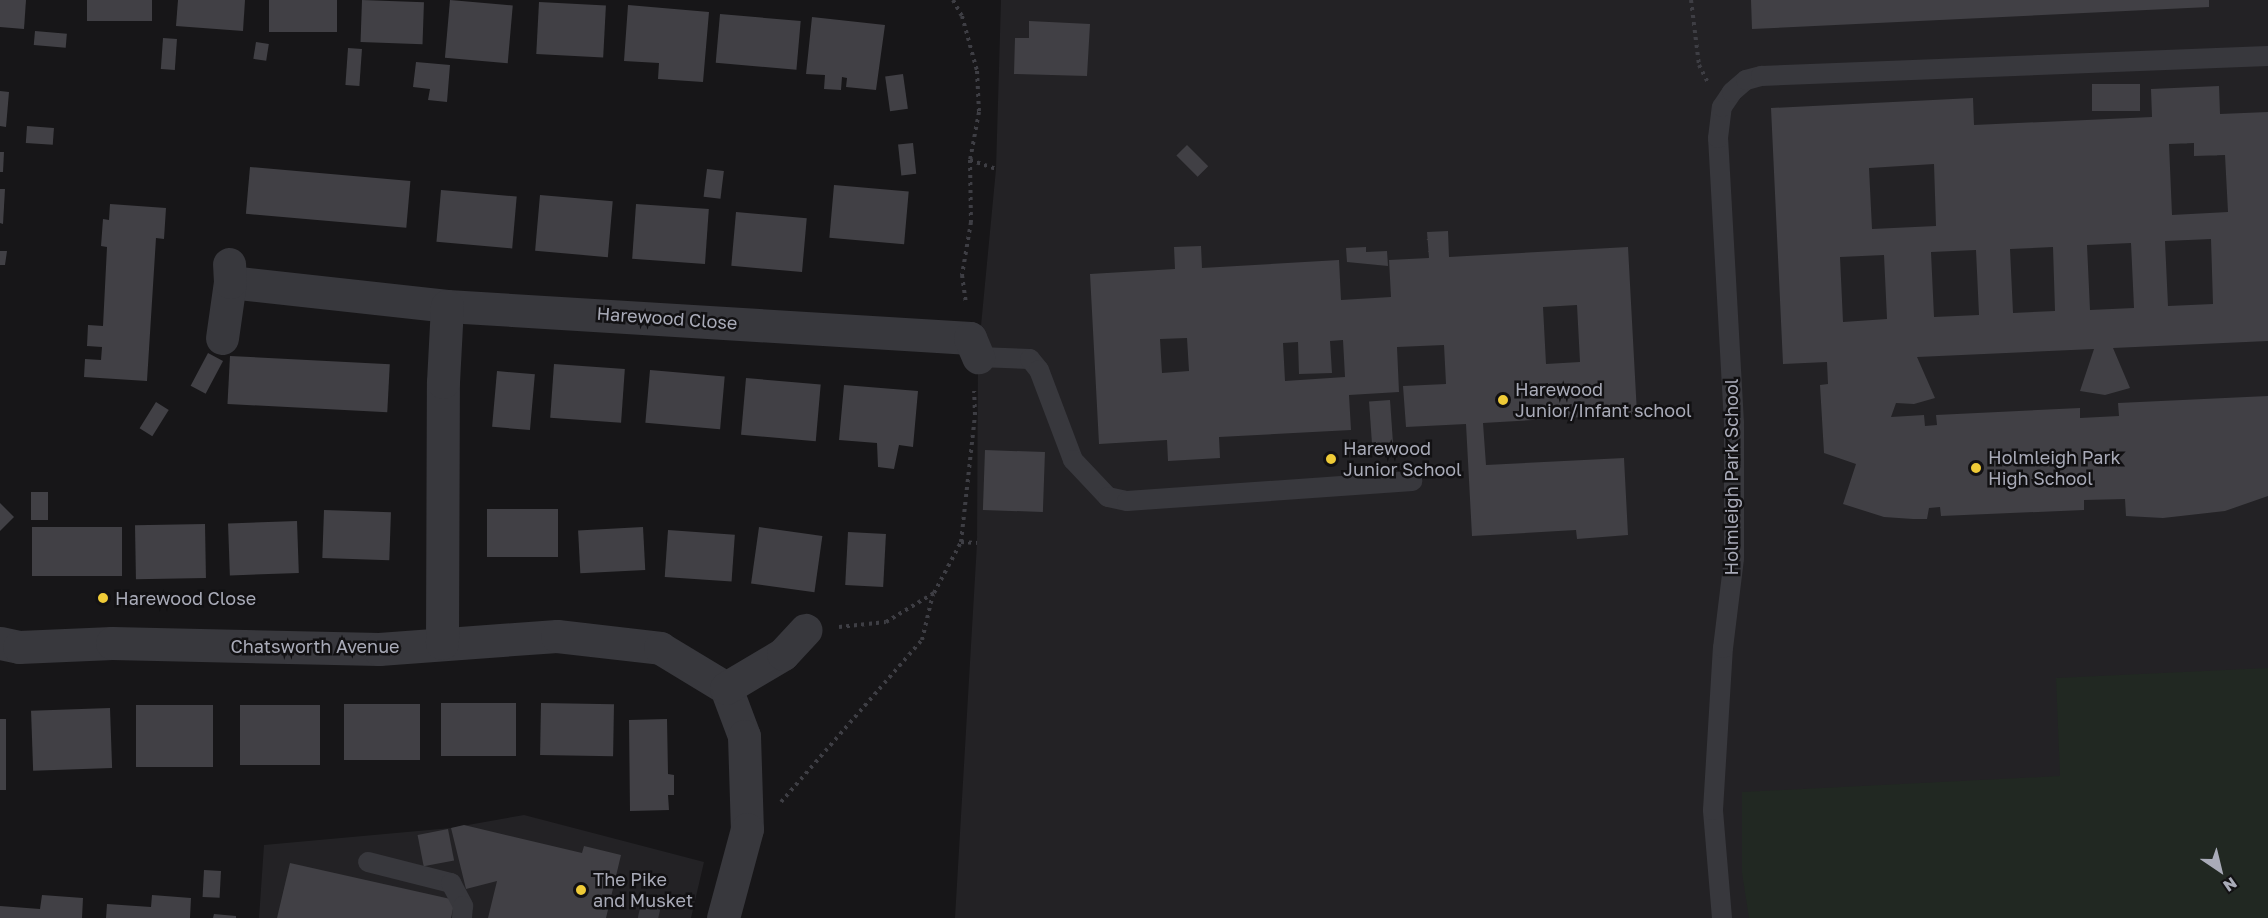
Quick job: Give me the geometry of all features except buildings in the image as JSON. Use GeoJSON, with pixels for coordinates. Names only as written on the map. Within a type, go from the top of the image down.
{"type":"FeatureCollection","features":[{"type":"Feature","properties":{"kind":"street","name":"Harewood Close"},"geometry":{"type":"LineString","coordinates":[[222,338],[230,273],[447,306],[888,317],[974,348]]}},
{"type":"Feature","properties":{"kind":"street"},"geometry":{"type":"LineString","coordinates":[[442,643],[443,382],[447,306]]}},
{"type":"Feature","properties":{"kind":"street"},"geometry":{"type":"LineString","coordinates":[[723,918],[747,829],[744,736],[726,688],[783,654],[805,630]]}},
{"type":"Feature","properties":{"kind":"street","name":"Chatsworth Avenue"},"geometry":{"type":"LineString","coordinates":[[0,643],[19,647],[112,643],[379,649],[557,636],[660,648],[726,688]]}},
{"type":"Feature","properties":{"kind":"lane"},"geometry":{"type":"LineString","coordinates":[[1722,107],[1732,92],[1746,81],[1761,76],[2268,56]]}},
{"type":"Feature","properties":{"kind":"lane","name":"Holmleigh Park School"},"geometry":{"type":"LineString","coordinates":[[1722,107],[1718,138],[1734,423],[1734,558],[1723,648],[1713,810],[1722,918]]}},
{"type":"Feature","properties":{"kind":"lane"},"geometry":{"type":"LineString","coordinates":[[974,348],[1030,359],[1039,370],[1073,460],[1108,497],[1127,501],[1412,482]]}},
{"type":"Feature","properties":{"kind":"lane"},"geometry":{"type":"LineString","coordinates":[[368,862],[451,883],[463,906],[462,918]]}},
{"type":"Feature","properties":{"kind":"path"},"geometry":{"type":"LineString","coordinates":[[747,829],[783,801],[844,726],[922,640],[934,593],[962,542],[975,415],[974,348],[962,275],[971,222],[970,160],[979,112],[977,71],[962,16],[953,0]]}},
{"type":"Feature","properties":{"kind":"path"},"geometry":{"type":"LineString","coordinates":[[1691,0],[1699,65],[1722,107]]}},
{"type":"Feature","properties":{"kind":"path"},"geometry":{"type":"LineString","coordinates":[[970,160],[996,169]]}},
{"type":"Feature","properties":{"kind":"path"},"geometry":{"type":"LineString","coordinates":[[962,542],[977,543]]}},
{"type":"Feature","properties":{"kind":"path"},"geometry":{"type":"LineString","coordinates":[[805,630],[886,622],[934,593]]}},
{"type":"Feature","properties":{"kind":"shaded area"},"geometry":{"type":"Polygon","coordinates":[[[1001,0],[2268,0],[2268,918],[955,918],[977,543],[978,357],[996,169],[1001,0]]]}},
{"type":"Feature","properties":{"kind":"shaded area"},"geometry":{"type":"Polygon","coordinates":[[[2268,668],[2268,918],[1749,918],[1742,873],[1742,792],[2060,776],[2056,678],[2268,668]]]}},
{"type":"Feature","properties":{"kind":"shaded area"},"geometry":{"type":"Polygon","coordinates":[[[524,815],[704,862],[691,918],[259,918],[264,845],[451,828],[524,815]]]}},
{"type":"Feature","properties":{"kind":"place","name":"Harewood Junior/Infant school"},"geometry":{"type":"Point","coordinates":[1503,400]}},
{"type":"Feature","properties":{"kind":"place","name":"Harewood Junior School"},"geometry":{"type":"Point","coordinates":[1331,459]}},
{"type":"Feature","properties":{"kind":"place","name":"Holmleigh Park High School"},"geometry":{"type":"Point","coordinates":[1976,468]}},
{"type":"Feature","properties":{"kind":"place","name":"Harewood Close"},"geometry":{"type":"Point","coordinates":[103,598]}},
{"type":"Feature","properties":{"kind":"place","name":"The Pike and Musket"},"geometry":{"type":"Point","coordinates":[581,890]}}]}
